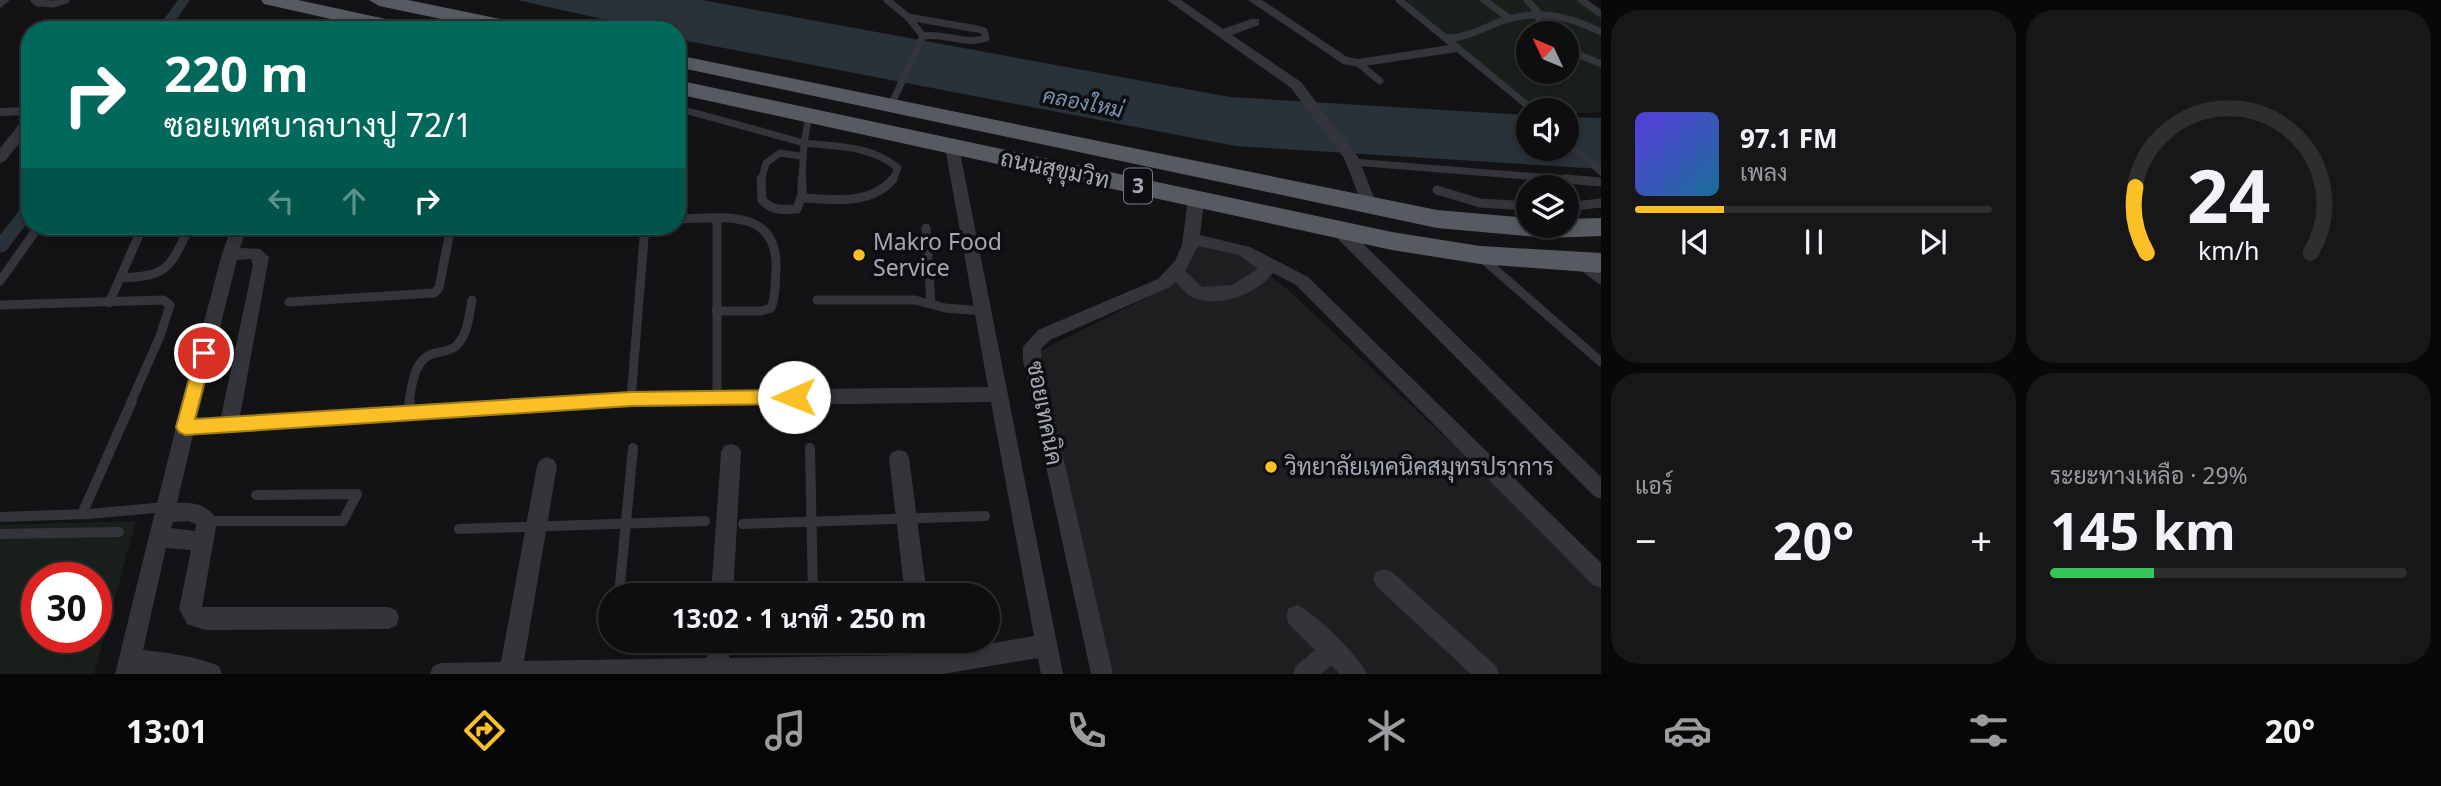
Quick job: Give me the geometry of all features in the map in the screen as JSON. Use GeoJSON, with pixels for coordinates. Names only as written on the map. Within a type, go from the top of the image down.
{"type":"FeatureCollection","features":[{"type":"Feature","properties":{"kind":"highway"},"geometry":{"type":"LineString","coordinates":[[271,0],[342,21]]}},
{"type":"Feature","properties":{"kind":"highway"},"geometry":{"type":"LineString","coordinates":[[379,0],[480,21]]}},
{"type":"Feature","properties":{"kind":"highway","name":"ถนนสุขุมวิท"},"geometry":{"type":"LineString","coordinates":[[686,63],[1437,219],[1549,229],[1601,227]]}},
{"type":"Feature","properties":{"kind":"highway","name":"ถนนสุขุมวิท"},"geometry":{"type":"LineString","coordinates":[[686,89],[1338,229],[1480,255],[1590,263]]}},
{"type":"Feature","properties":{"kind":"street"},"geometry":{"type":"LineString","coordinates":[[0,4],[4,0]]}},
{"type":"Feature","properties":{"kind":"street"},"geometry":{"type":"LineString","coordinates":[[1173,0],[1296,85],[1352,160],[1370,205]]}},
{"type":"Feature","properties":{"kind":"street"},"geometry":{"type":"LineString","coordinates":[[1254,0],[1331,53],[1358,63],[1457,48]]}},
{"type":"Feature","properties":{"kind":"street"},"geometry":{"type":"LineString","coordinates":[[1221,34],[1255,22]]}},
{"type":"Feature","properties":{"kind":"street"},"geometry":{"type":"LineString","coordinates":[[0,112],[21,111]]}},
{"type":"Feature","properties":{"kind":"street"},"geometry":{"type":"LineString","coordinates":[[0,158],[21,131]]}},
{"type":"Feature","properties":{"kind":"street"},"geometry":{"type":"LineString","coordinates":[[952,146],[1052,674]]}},
{"type":"Feature","properties":{"kind":"street"},"geometry":{"type":"LineString","coordinates":[[1196,198],[1193,239],[1177,272],[1196,292],[1225,292],[1263,276],[1267,268],[1262,259]]}},
{"type":"Feature","properties":{"kind":"street"},"geometry":{"type":"LineString","coordinates":[[1338,229],[1601,490]]}},
{"type":"Feature","properties":{"kind":"street"},"geometry":{"type":"LineString","coordinates":[[211,674],[178,665],[127,667],[185,427],[237,235]]}},
{"type":"Feature","properties":{"kind":"street"},"geometry":{"type":"LineString","coordinates":[[1193,239],[1230,247],[1262,259],[1303,281],[1601,578]]}},
{"type":"Feature","properties":{"kind":"street"},"geometry":{"type":"LineString","coordinates":[[229,424],[261,265],[261,257],[254,253],[230,254]]}},
{"type":"Feature","properties":{"kind":"street","name":"ซอยเทคนิค"},"geometry":{"type":"LineString","coordinates":[[1102,674],[1032,360],[1032,347],[1044,335],[1164,283],[1177,272]]}},
{"type":"Feature","properties":{"kind":"street"},"geometry":{"type":"LineString","coordinates":[[185,427],[631,399],[998,394]]}},
{"type":"Feature","properties":{"kind":"street"},"geometry":{"type":"LineString","coordinates":[[723,583],[731,452]]}},
{"type":"Feature","properties":{"kind":"street"},"geometry":{"type":"LineString","coordinates":[[899,458],[915,583]]}},
{"type":"Feature","properties":{"kind":"street"},"geometry":{"type":"LineString","coordinates":[[510,673],[547,466]]}},
{"type":"Feature","properties":{"kind":"street"},"geometry":{"type":"LineString","coordinates":[[166,510],[194,512],[207,521],[190,609],[195,616],[205,619],[388,618]]}},
{"type":"Feature","properties":{"kind":"street"},"geometry":{"type":"LineString","coordinates":[[159,538],[187,537],[196,540],[203,547]]}},
{"type":"Feature","properties":{"kind":"street"},"geometry":{"type":"LineString","coordinates":[[1384,579],[1488,674]]}},
{"type":"Feature","properties":{"kind":"street"},"geometry":{"type":"LineString","coordinates":[[1297,616],[1356,674]]}},
{"type":"Feature","properties":{"kind":"street"},"geometry":{"type":"LineString","coordinates":[[441,674],[925,670],[1047,645]]}},
{"type":"Feature","properties":{"kind":"street"},"geometry":{"type":"LineString","coordinates":[[1304,674],[1332,650]]}},
{"type":"Feature","properties":{"kind":"street"},"geometry":{"type":"LineString","coordinates":[[717,671],[718,653]]}},
{"type":"Feature","properties":{"kind":"lane"},"geometry":{"type":"LineString","coordinates":[[34,0],[37,3],[54,4],[66,0]]}},
{"type":"Feature","properties":{"kind":"lane"},"geometry":{"type":"LineString","coordinates":[[888,0],[908,17],[922,37]]}},
{"type":"Feature","properties":{"kind":"lane"},"geometry":{"type":"LineString","coordinates":[[1399,0],[1517,98]]}},
{"type":"Feature","properties":{"kind":"lane"},"geometry":{"type":"LineString","coordinates":[[1484,0],[1509,18]]}},
{"type":"Feature","properties":{"kind":"lane"},"geometry":{"type":"LineString","coordinates":[[1527,0],[1538,12],[1539,21]]}},
{"type":"Feature","properties":{"kind":"lane"},"geometry":{"type":"LineString","coordinates":[[1581,0],[1601,14]]}},
{"type":"Feature","properties":{"kind":"lane"},"geometry":{"type":"LineString","coordinates":[[1446,38],[1461,39],[1509,18],[1538,12],[1562,16],[1601,32]]}},
{"type":"Feature","properties":{"kind":"lane"},"geometry":{"type":"LineString","coordinates":[[908,17],[977,29],[987,34],[985,40],[980,41],[939,34],[922,37]]}},
{"type":"Feature","properties":{"kind":"lane"},"geometry":{"type":"LineString","coordinates":[[891,105],[904,82],[922,37]]}},
{"type":"Feature","properties":{"kind":"lane"},"geometry":{"type":"LineString","coordinates":[[1579,55],[1601,65]]}},
{"type":"Feature","properties":{"kind":"lane"},"geometry":{"type":"LineString","coordinates":[[1358,63],[1380,81]]}},
{"type":"Feature","properties":{"kind":"lane"},"geometry":{"type":"LineString","coordinates":[[686,110],[804,143],[856,147],[884,154],[898,168],[894,181],[877,195],[845,200],[804,198]]}},
{"type":"Feature","properties":{"kind":"lane"},"geometry":{"type":"LineString","coordinates":[[800,156],[780,153],[766,163],[760,195],[763,203],[777,211],[797,209],[804,198],[800,156],[809,116]]}},
{"type":"Feature","properties":{"kind":"lane"},"geometry":{"type":"LineString","coordinates":[[1579,153],[1601,172]]}},
{"type":"Feature","properties":{"kind":"lane"},"geometry":{"type":"LineString","coordinates":[[1352,160],[1601,182]]}},
{"type":"Feature","properties":{"kind":"lane"},"geometry":{"type":"LineString","coordinates":[[1437,190],[1480,203],[1516,205]]}},
{"type":"Feature","properties":{"kind":"lane"},"geometry":{"type":"LineString","coordinates":[[1579,206],[1601,203]]}},
{"type":"Feature","properties":{"kind":"lane"},"geometry":{"type":"LineString","coordinates":[[686,219],[745,220],[769,233],[774,242],[774,301],[771,308],[761,311],[716,311]]}},
{"type":"Feature","properties":{"kind":"lane"},"geometry":{"type":"LineString","coordinates":[[717,220],[717,398]]}},
{"type":"Feature","properties":{"kind":"lane"},"geometry":{"type":"LineString","coordinates":[[926,228],[931,303]]}},
{"type":"Feature","properties":{"kind":"lane"},"geometry":{"type":"LineString","coordinates":[[0,281],[33,235]]}},
{"type":"Feature","properties":{"kind":"lane"},"geometry":{"type":"LineString","coordinates":[[109,303],[140,235]]}},
{"type":"Feature","properties":{"kind":"lane"},"geometry":{"type":"LineString","coordinates":[[120,278],[153,277],[168,269],[185,235]]}},
{"type":"Feature","properties":{"kind":"lane"},"geometry":{"type":"LineString","coordinates":[[289,302],[434,293],[439,288],[447,235]]}},
{"type":"Feature","properties":{"kind":"lane"},"geometry":{"type":"LineString","coordinates":[[631,399],[644,235]]}},
{"type":"Feature","properties":{"kind":"lane"},"geometry":{"type":"LineString","coordinates":[[1480,255],[1601,362]]}},
{"type":"Feature","properties":{"kind":"lane"},"geometry":{"type":"LineString","coordinates":[[1590,263],[1601,280]]}},
{"type":"Feature","properties":{"kind":"lane"},"geometry":{"type":"LineString","coordinates":[[0,305],[163,300],[170,305],[160,337],[82,514]]}},
{"type":"Feature","properties":{"kind":"lane"},"geometry":{"type":"LineString","coordinates":[[407,413],[423,358],[457,347],[462,341],[472,300]]}},
{"type":"Feature","properties":{"kind":"lane"},"geometry":{"type":"LineString","coordinates":[[817,300],[915,300],[945,308],[982,312]]}},
{"type":"Feature","properties":{"kind":"lane"},"geometry":{"type":"LineString","coordinates":[[620,583],[633,448]]}},
{"type":"Feature","properties":{"kind":"lane"},"geometry":{"type":"LineString","coordinates":[[810,448],[809,522],[812,583]]}},
{"type":"Feature","properties":{"kind":"lane"},"geometry":{"type":"LineString","coordinates":[[207,521],[343,521],[357,494],[256,495]]}},
{"type":"Feature","properties":{"kind":"lane"},"geometry":{"type":"LineString","coordinates":[[0,517],[166,510]]}},
{"type":"Feature","properties":{"kind":"lane"},"geometry":{"type":"LineString","coordinates":[[743,524],[985,516]]}},
{"type":"Feature","properties":{"kind":"lane"},"geometry":{"type":"LineString","coordinates":[[459,530],[705,521]]}},
{"type":"Feature","properties":{"kind":"lane"},"geometry":{"type":"LineString","coordinates":[[0,534],[119,531]]}},
{"type":"Feature","properties":{"kind":"shaded area"},"geometry":{"type":"Polygon","coordinates":[[[1405,0],[1584,0],[1601,12],[1601,112],[1579,113],[1579,98],[1520,98],[1405,0]]]}},
{"type":"Feature","properties":{"kind":"shaded area","name":"วิทยาลัยเทคนิคสมุทรปราการ"},"geometry":{"type":"Polygon","coordinates":[[[1197,245],[1237,253],[1286,288],[1601,583],[1601,674],[1112,674],[1038,352],[1176,283],[1197,245]]]}},
{"type":"Feature","properties":{"kind":"shaded area"},"geometry":{"type":"Polygon","coordinates":[[[136,521],[112,608],[112,562],[21,562],[21,653],[100,653],[94,674],[0,674],[0,525],[136,521]]]}},
{"type":"Feature","properties":{"kind":"water","name":"คลองใหม่"},"geometry":{"type":"Polygon","coordinates":[[[517,0],[702,0],[1230,97],[1516,114],[1516,161],[1579,161],[1579,117],[1601,118],[1601,169],[1235,146],[686,41],[686,21],[611,21],[517,0]]]}},
{"type":"Feature","properties":{"kind":"waterway"},"geometry":{"type":"LineString","coordinates":[[169,21],[184,0]]}},
{"type":"Feature","properties":{"kind":"waterway"},"geometry":{"type":"LineString","coordinates":[[0,247],[21,219]]}},
{"type":"Feature","properties":{"kind":"place","name":"Makro Food Service"},"geometry":{"type":"Point","coordinates":[859,255]}},
{"type":"Feature","properties":{"kind":"place","name":"วิทยาลัยเทคนิคสมุทรปราการ"},"geometry":{"type":"Point","coordinates":[1271,467]}},
{"type":"Feature","properties":{"kind":"route"},"geometry":{"type":"LineString","coordinates":[[204,353],[185,427],[631,399],[794,397]]}}]}
